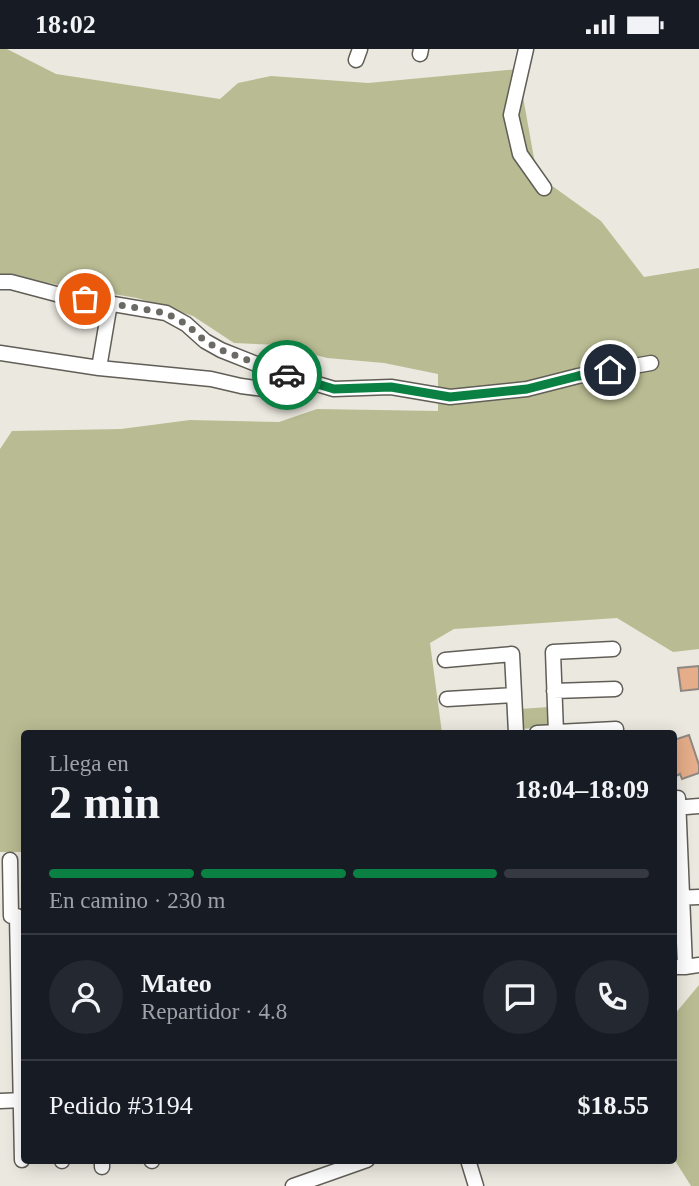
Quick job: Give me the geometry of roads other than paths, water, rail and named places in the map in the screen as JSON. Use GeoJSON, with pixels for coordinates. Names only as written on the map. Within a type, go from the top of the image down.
{"type":"FeatureCollection","features":[{"type":"Feature","properties":{"kind":"street"},"geometry":{"type":"LineString","coordinates":[[526,49],[511,115],[520,154],[544,188]]}},
{"type":"Feature","properties":{"kind":"street"},"geometry":{"type":"LineString","coordinates":[[0,282],[166,313],[221,350],[334,389],[391,387],[450,397],[527,389],[578,376],[651,363]]}},
{"type":"Feature","properties":{"kind":"street"},"geometry":{"type":"LineString","coordinates":[[99,368],[110,303]]}},
{"type":"Feature","properties":{"kind":"street"},"geometry":{"type":"LineString","coordinates":[[0,353],[99,368],[211,379],[292,393],[316,385]]}},
{"type":"Feature","properties":{"kind":"street"},"geometry":{"type":"LineString","coordinates":[[556,730],[553,652],[613,649]]}},
{"type":"Feature","properties":{"kind":"street"},"geometry":{"type":"LineString","coordinates":[[444,660],[512,654],[516,730]]}},
{"type":"Feature","properties":{"kind":"street"},"geometry":{"type":"LineString","coordinates":[[554,691],[615,689]]}},
{"type":"Feature","properties":{"kind":"street"},"geometry":{"type":"LineString","coordinates":[[447,699],[514,695]]}},
{"type":"Feature","properties":{"kind":"street"},"geometry":{"type":"LineString","coordinates":[[596,730],[616,729]]}},
{"type":"Feature","properties":{"kind":"street"},"geometry":{"type":"LineString","coordinates":[[677,804],[699,806]]}},
{"type":"Feature","properties":{"kind":"street"},"geometry":{"type":"LineString","coordinates":[[10,860],[21,1080]]}},
{"type":"Feature","properties":{"kind":"street"},"geometry":{"type":"LineString","coordinates":[[686,966],[677,898],[699,897]]}},
{"type":"Feature","properties":{"kind":"street"},"geometry":{"type":"LineString","coordinates":[[0,1101],[21,1100]]}},
{"type":"Feature","properties":{"kind":"street"},"geometry":{"type":"LineString","coordinates":[[293,1186],[356,1164]]}},
{"type":"Feature","properties":{"kind":"street"},"geometry":{"type":"LineString","coordinates":[[469,1164],[476,1186]]}}]}
